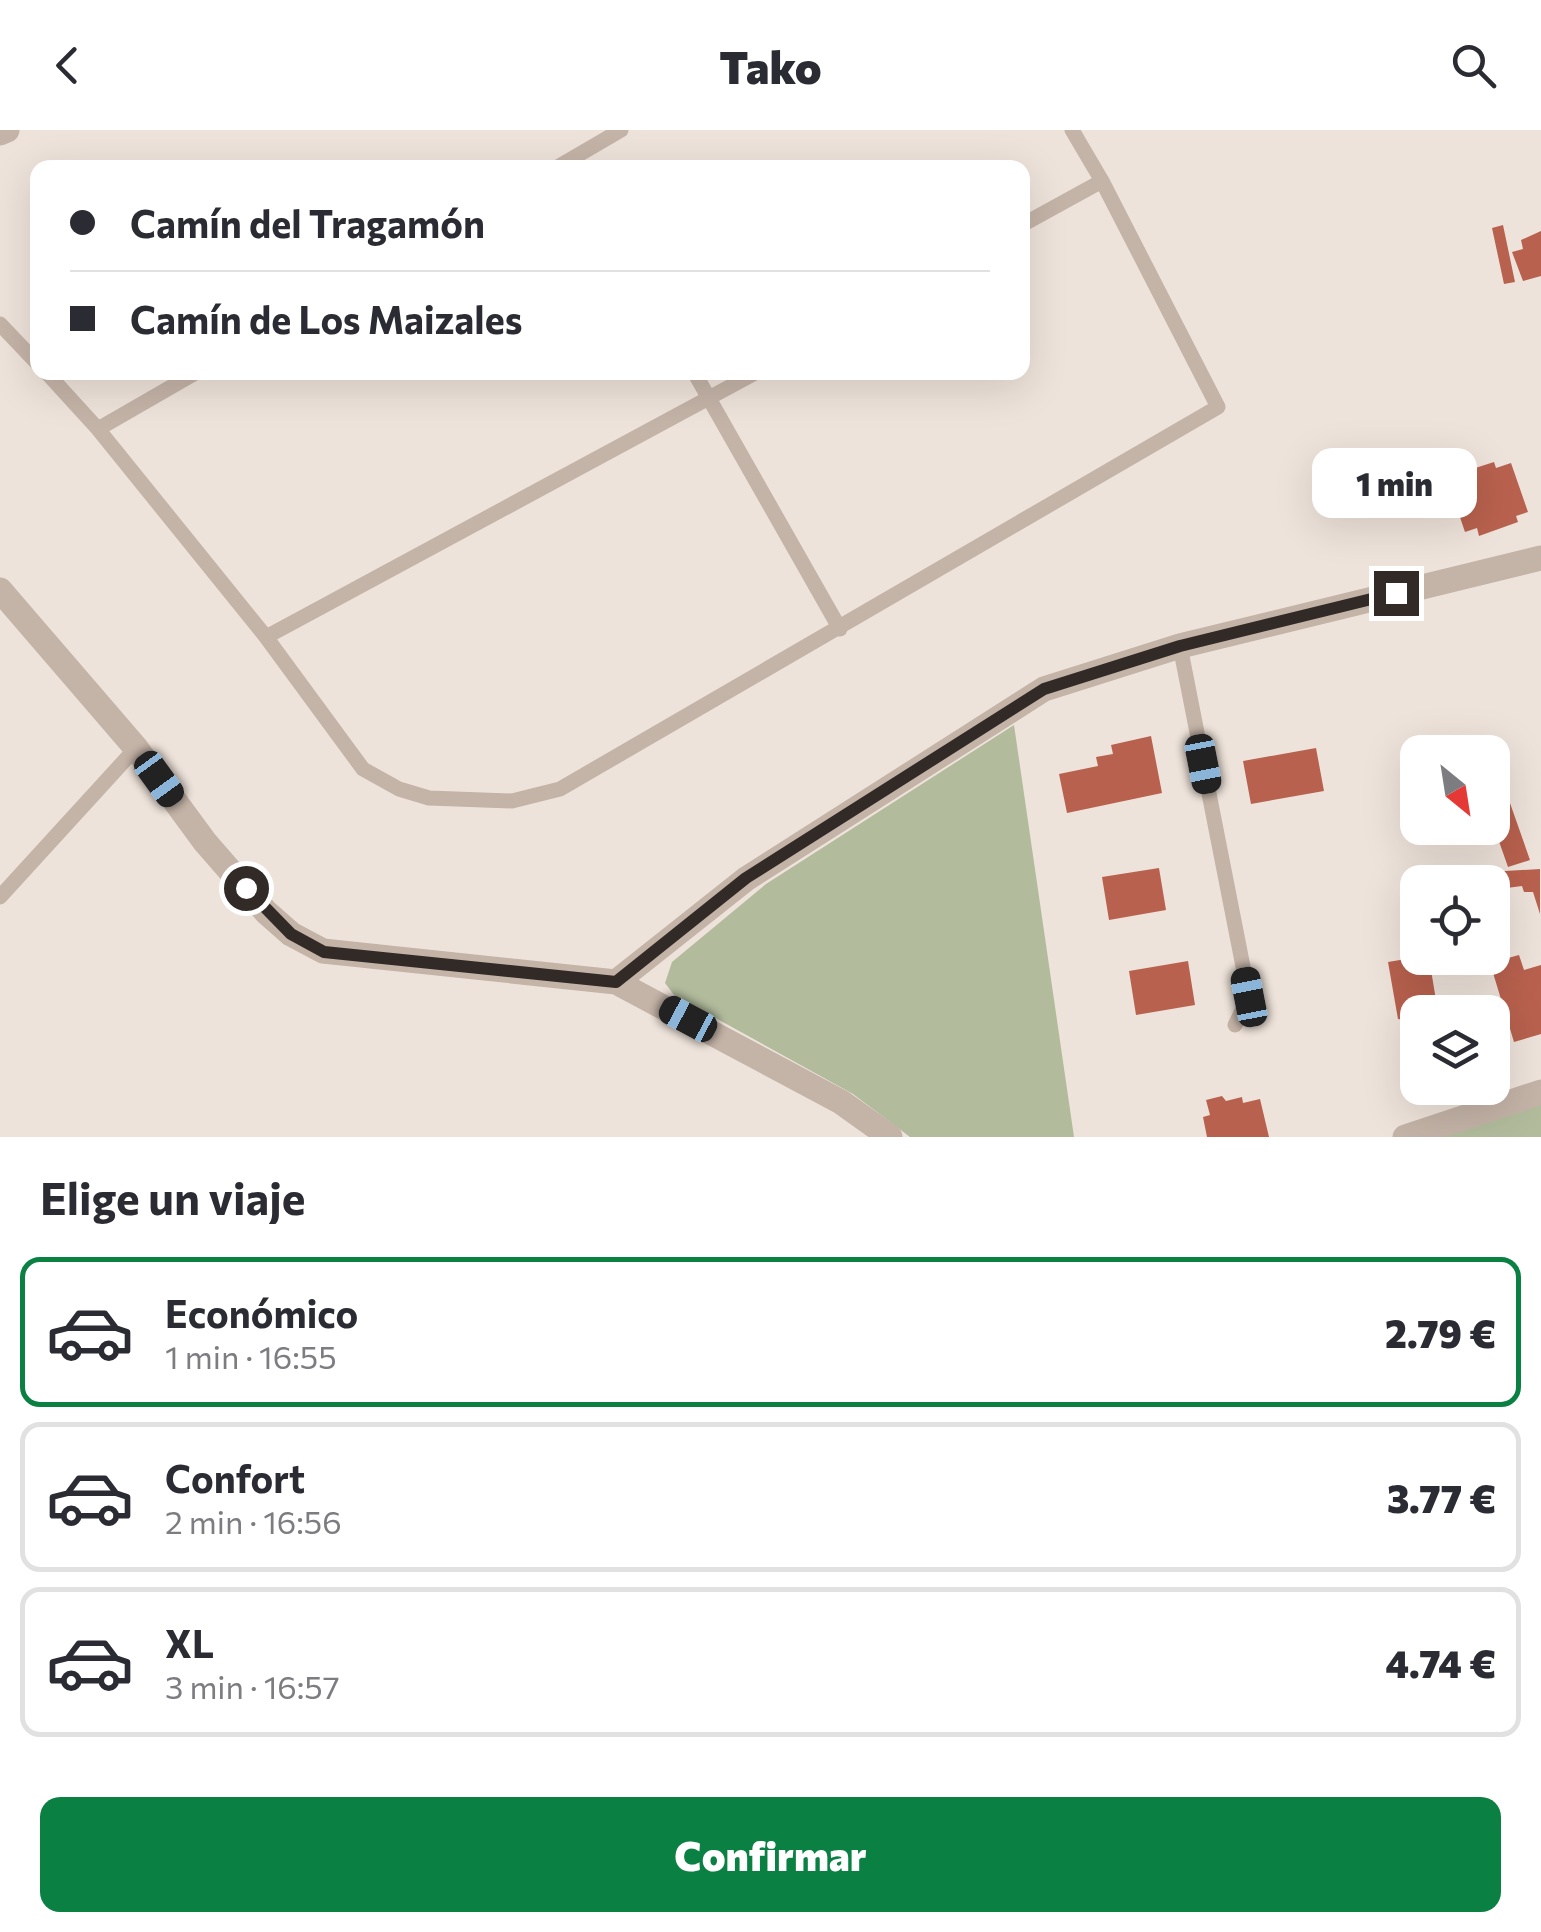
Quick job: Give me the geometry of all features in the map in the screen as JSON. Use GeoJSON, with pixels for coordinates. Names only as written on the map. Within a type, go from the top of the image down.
{"type":"FeatureCollection","features":[{"type":"Feature","properties":{"kind":"street"},"geometry":{"type":"LineString","coordinates":[[616,982],[746,878],[1044,689],[1180,646],[1541,558]]}},
{"type":"Feature","properties":{"kind":"street"},"geometry":{"type":"LineString","coordinates":[[0,590],[136,748],[205,842],[266,912],[291,934],[324,952],[616,982],[841,1102],[890,1137]]}},
{"type":"Feature","properties":{"kind":"street"},"geometry":{"type":"LineString","coordinates":[[1405,1137],[1541,1092]]}},
{"type":"Feature","properties":{"kind":"lane"},"geometry":{"type":"LineString","coordinates":[[583,160],[621,130]]}},
{"type":"Feature","properties":{"kind":"lane"},"geometry":{"type":"LineString","coordinates":[[53,380],[98,429],[266,637],[363,770],[399,789],[429,798],[512,801],[560,788],[1218,407],[1072,130]]}},
{"type":"Feature","properties":{"kind":"lane"},"geometry":{"type":"LineString","coordinates":[[1030,221],[1102,181]]}},
{"type":"Feature","properties":{"kind":"lane"},"geometry":{"type":"LineString","coordinates":[[0,324],[30,356]]}},
{"type":"Feature","properties":{"kind":"lane"},"geometry":{"type":"LineString","coordinates":[[98,429],[183,380]]}},
{"type":"Feature","properties":{"kind":"lane"},"geometry":{"type":"LineString","coordinates":[[698,380],[840,629]]}},
{"type":"Feature","properties":{"kind":"lane"},"geometry":{"type":"LineString","coordinates":[[266,637],[743,380]]}},
{"type":"Feature","properties":{"kind":"lane"},"geometry":{"type":"LineString","coordinates":[[1180,646],[1249,997],[1235,1025]]}},
{"type":"Feature","properties":{"kind":"lane"},"geometry":{"type":"LineString","coordinates":[[0,897],[136,748]]}},
{"type":"Feature","properties":{"kind":"green space"},"geometry":{"type":"Polygon","coordinates":[[[1014,725],[1074,1137],[910,1137],[853,1094],[674,995],[665,983],[672,962],[766,884],[1014,725]]]}},
{"type":"Feature","properties":{"kind":"green space"},"geometry":{"type":"Polygon","coordinates":[[[1541,1092],[1541,1137],[1405,1137],[1510,1105],[1541,1092]]]}},
{"type":"Feature","properties":{"kind":"building"},"geometry":{"type":"Polygon","coordinates":[[[1503,225],[1515,282],[1504,284],[1492,228],[1503,225]]]}},
{"type":"Feature","properties":{"kind":"building"},"geometry":{"type":"Polygon","coordinates":[[[1541,231],[1541,276],[1523,281],[1512,252],[1523,249],[1521,240],[1541,231]]]}},
{"type":"Feature","properties":{"kind":"building"},"geometry":{"type":"Polygon","coordinates":[[[1494,462],[1496,468],[1511,463],[1528,512],[1516,516],[1518,522],[1479,536],[1477,528],[1465,532],[1448,482],[1465,476],[1463,472],[1494,462]]]}},
{"type":"Feature","properties":{"kind":"building"},"geometry":{"type":"Polygon","coordinates":[[[1151,736],[1162,793],[1067,813],[1059,774],[1098,766],[1096,757],[1113,754],[1111,745],[1151,736]]]}},
{"type":"Feature","properties":{"kind":"building"},"geometry":{"type":"Polygon","coordinates":[[[1316,748],[1324,791],[1251,804],[1243,761],[1316,748]]]}},
{"type":"Feature","properties":{"kind":"building"},"geometry":{"type":"Polygon","coordinates":[[[1510,803],[1530,860],[1507,865],[1500,845],[1510,845],[1510,803]]]}},
{"type":"Feature","properties":{"kind":"building"},"geometry":{"type":"Polygon","coordinates":[[[1159,868],[1166,910],[1109,920],[1102,877],[1159,868]]]}},
{"type":"Feature","properties":{"kind":"building"},"geometry":{"type":"Polygon","coordinates":[[[1540,869],[1540,914],[1533,892],[1524,892],[1522,886],[1510,888],[1510,871],[1540,869]]]}},
{"type":"Feature","properties":{"kind":"building"},"geometry":{"type":"Polygon","coordinates":[[[1519,955],[1524,970],[1541,965],[1541,1034],[1514,1042],[1510,995],[1500,995],[1494,975],[1510,975],[1510,957],[1519,955]]]}},
{"type":"Feature","properties":{"kind":"building"},"geometry":{"type":"Polygon","coordinates":[[[1400,960],[1400,975],[1432,975],[1435,995],[1400,995],[1400,1019],[1398,1019],[1388,962],[1400,960]]]}},
{"type":"Feature","properties":{"kind":"building"},"geometry":{"type":"Polygon","coordinates":[[[1188,961],[1195,1005],[1136,1015],[1129,971],[1188,961]]]}},
{"type":"Feature","properties":{"kind":"building"},"geometry":{"type":"Polygon","coordinates":[[[1222,1096],[1226,1101],[1242,1097],[1243,1103],[1260,1099],[1269,1137],[1207,1137],[1203,1117],[1210,1115],[1206,1100],[1222,1096]]]}},
{"type":"Feature","properties":{"kind":"route"},"geometry":{"type":"LineString","coordinates":[[246,888],[291,934],[324,952],[616,982],[746,878],[1044,689],[1180,646],[1396,593]]}}]}
